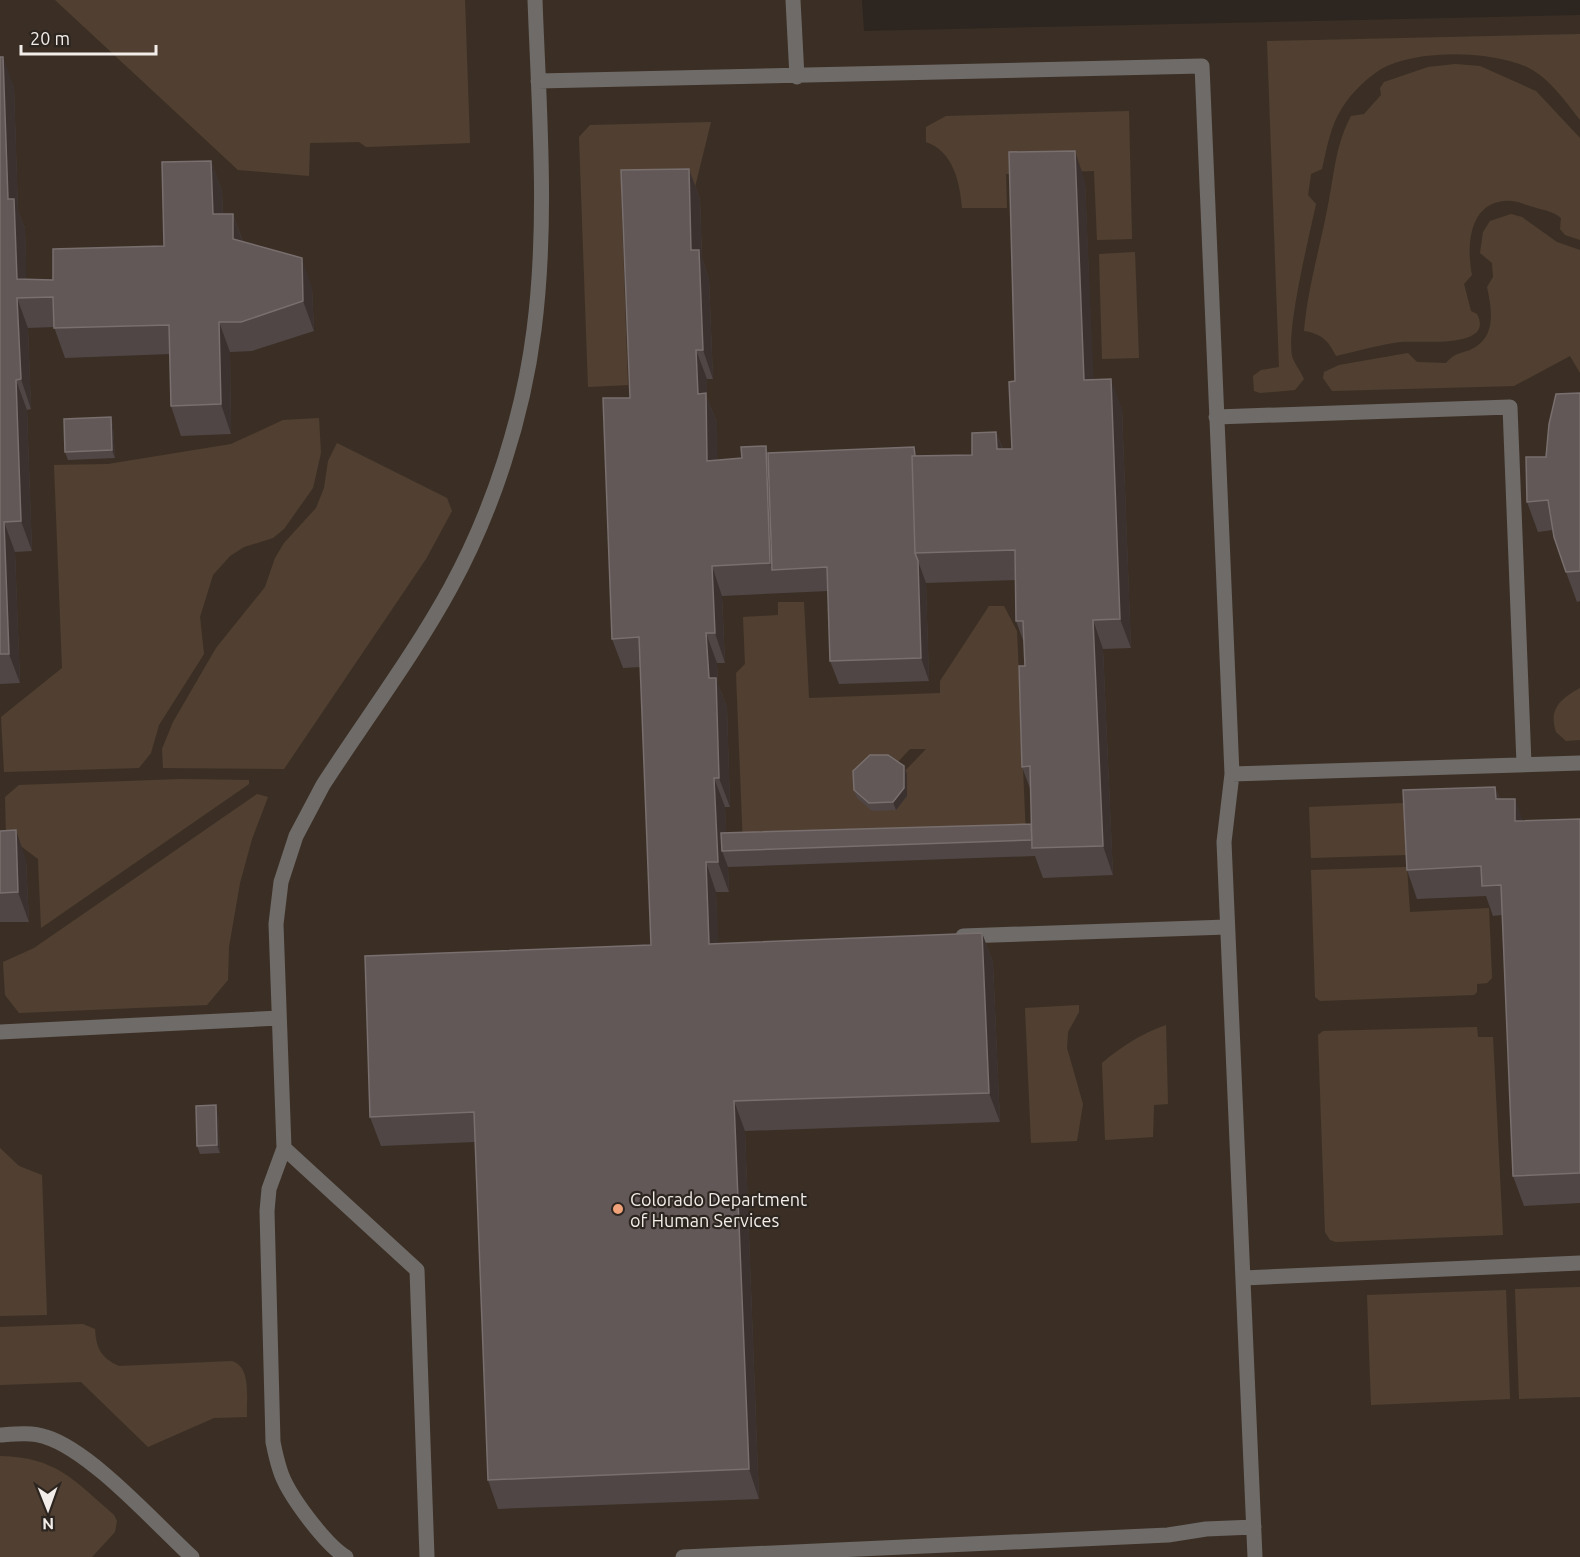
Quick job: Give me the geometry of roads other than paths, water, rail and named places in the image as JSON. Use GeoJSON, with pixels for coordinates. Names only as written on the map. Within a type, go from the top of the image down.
{"type":"FeatureCollection","features":[{"type":"Feature","properties":{"kind":"street"},"geometry":{"type":"LineString","coordinates":[[346,1557],[336,1551],[295,1498],[280,1472],[273,1442],[267,1211],[269,1189],[284,1148],[276,924],[281,882],[296,836],[323,785],[451,587],[483,518],[506,454],[525,385],[534,331],[540,215],[535,0]]}},
{"type":"Feature","properties":{"kind":"street"},"geometry":{"type":"LineString","coordinates":[[793,0],[797,77]]}},
{"type":"Feature","properties":{"kind":"street"},"geometry":{"type":"LineString","coordinates":[[538,81],[797,77],[1202,66],[1232,774],[1224,842],[1227,927],[1255,1557]]}},
{"type":"Feature","properties":{"kind":"street"},"geometry":{"type":"LineString","coordinates":[[1216,417],[1510,407],[1524,764]]}},
{"type":"Feature","properties":{"kind":"street"},"geometry":{"type":"LineString","coordinates":[[1232,774],[1580,763]]}},
{"type":"Feature","properties":{"kind":"street"},"geometry":{"type":"LineString","coordinates":[[950,937],[1227,927]]}},
{"type":"Feature","properties":{"kind":"street"},"geometry":{"type":"LineString","coordinates":[[0,1032],[279,1018]]}},
{"type":"Feature","properties":{"kind":"street"},"geometry":{"type":"LineString","coordinates":[[284,1148],[417,1270],[427,1557]]}},
{"type":"Feature","properties":{"kind":"street"},"geometry":{"type":"LineString","coordinates":[[1243,1278],[1580,1263]]}},
{"type":"Feature","properties":{"kind":"street"},"geometry":{"type":"LineString","coordinates":[[0,1435],[44,1436],[67,1445],[89,1461],[192,1557]]}},
{"type":"Feature","properties":{"kind":"street"},"geometry":{"type":"LineString","coordinates":[[683,1557],[1157,1536],[1254,1527]]}},
{"type":"Feature","properties":{"kind":"place","name":"Colorado Department of Human Services"},"geometry":{"type":"Point","coordinates":[618,1209]}}]}
